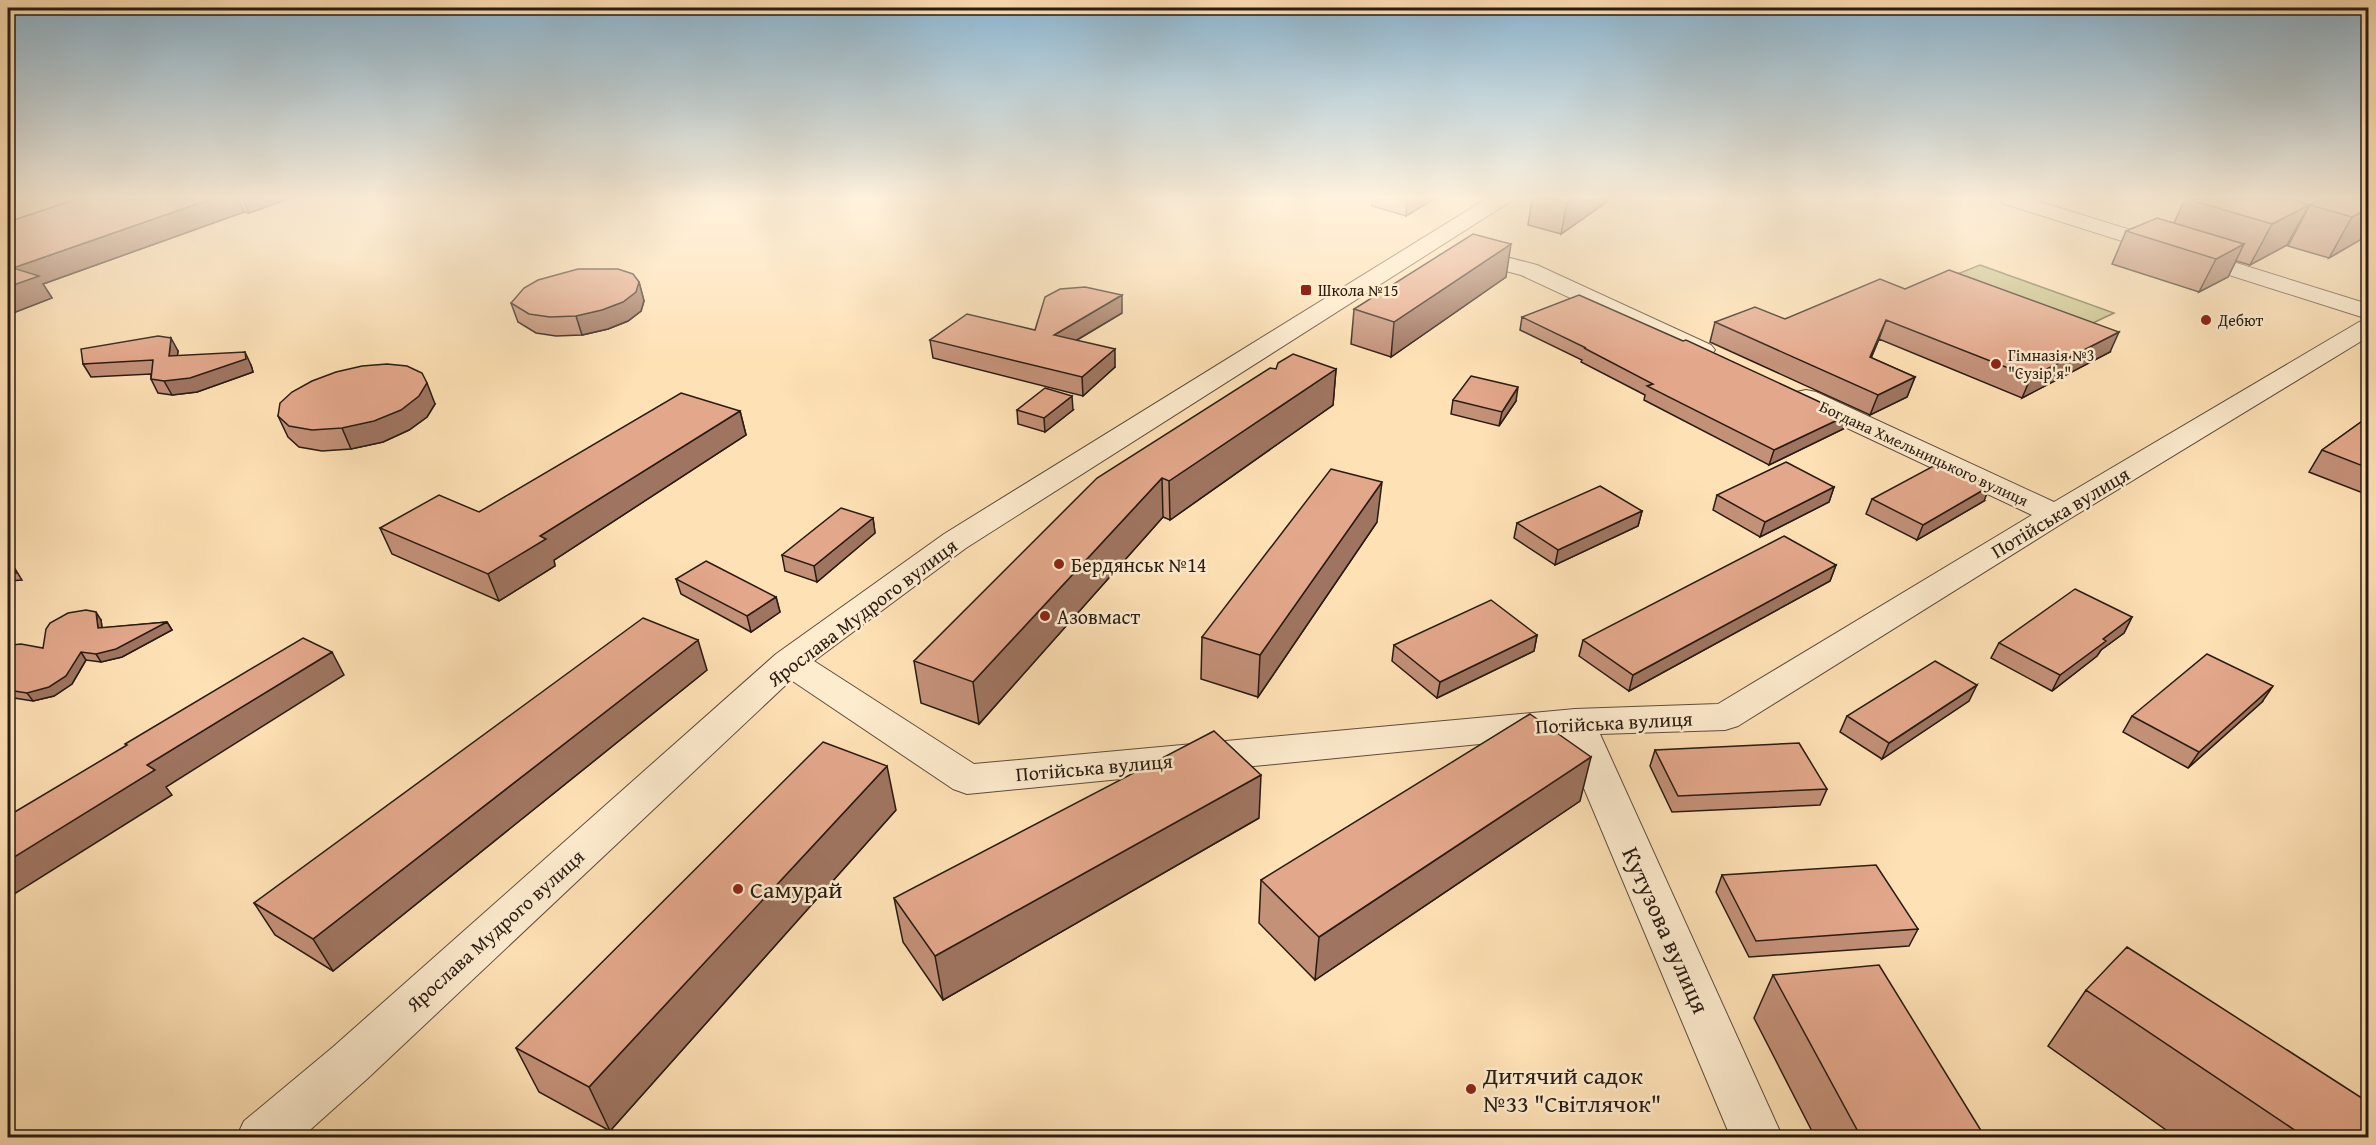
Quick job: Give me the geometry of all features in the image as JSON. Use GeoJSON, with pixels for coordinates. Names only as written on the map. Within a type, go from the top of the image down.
{"type":"FeatureCollection","features":[{"type":"Feature","properties":{"kind":"street","name":"Ярослава Мудрого вулиця"},"geometry":{"type":"LineString","coordinates":[[262,1137],[350,1063],[789,662],[955,541],[1340,302],[1414,252]]}},
{"type":"Feature","properties":{"kind":"street"},"geometry":{"type":"LineString","coordinates":[[1463,252],[1529,270],[1722,359]]}},
{"type":"Feature","properties":{"kind":"street"},"geometry":{"type":"LineString","coordinates":[[2179,252],[2368,312]]}},
{"type":"Feature","properties":{"kind":"street","name":"Потійська вулиця"},"geometry":{"type":"LineString","coordinates":[[789,662],[967,779],[1575,722],[1725,717],[2055,514],[2368,327]]}},
{"type":"Feature","properties":{"kind":"street","name":"Богдана Хмельницького вулиця"},"geometry":{"type":"LineString","coordinates":[[1786,389],[2055,514]]}},
{"type":"Feature","properties":{"kind":"street","name":"Кутузова вулиця"},"geometry":{"type":"LineString","coordinates":[[1575,722],[1757,1137]]}},
{"type":"Feature","properties":{"kind":"shaded area"},"geometry":{"type":"Polygon","coordinates":[[[1980,265],[2114,313],[2076,331],[1942,280],[1980,265]]]}},
{"type":"Feature","properties":{"kind":"building"},"geometry":{"type":"Polygon","coordinates":[[[8,252],[58,252],[13,268],[39,276],[8,287],[8,252]]]}},
{"type":"Feature","properties":{"kind":"building"},"geometry":{"type":"Polygon","coordinates":[[[1444,252],[1498,252],[1394,322],[1354,309],[1444,252]]]}},
{"type":"Feature","properties":{"kind":"building"},"geometry":{"type":"Polygon","coordinates":[[[2195,252],[2228,252],[2216,259],[2195,252]]]}},
{"type":"Feature","properties":{"kind":"building"},"geometry":{"type":"Polygon","coordinates":[[[578,269],[618,269],[633,274],[639,282],[636,292],[623,302],[576,316],[550,317],[529,314],[511,303],[524,288],[538,280],[578,269]]]}},
{"type":"Feature","properties":{"kind":"building"},"geometry":{"type":"Polygon","coordinates":[[[1949,270],[2119,332],[2031,377],[1886,320],[1870,357],[1915,377],[1878,395],[1715,322],[1755,307],[1785,319],[1880,279],[1905,289],[1949,270]]]}},
{"type":"Feature","properties":{"kind":"building"},"geometry":{"type":"Polygon","coordinates":[[[1085,287],[1122,295],[1054,335],[1115,349],[1082,377],[930,340],[967,314],[1035,330],[1045,297],[1060,289],[1085,287]]]}},
{"type":"Feature","properties":{"kind":"building"},"geometry":{"type":"Polygon","coordinates":[[[1579,295],[1683,341],[1686,340],[1848,415],[1774,450],[1647,386],[1653,384],[1522,317],[1579,295]]]}},
{"type":"Feature","properties":{"kind":"building"},"geometry":{"type":"Polygon","coordinates":[[[158,336],[171,338],[169,356],[245,352],[246,359],[190,378],[164,381],[151,379],[153,360],[83,364],[81,349],[158,336]]]}},
{"type":"Feature","properties":{"kind":"building"},"geometry":{"type":"Polygon","coordinates":[[[1293,354],[1336,369],[1169,481],[1162,478],[973,682],[914,661],[1097,478],[1270,368],[1276,369],[1278,363],[1293,354]]]}},
{"type":"Feature","properties":{"kind":"building"},"geometry":{"type":"Polygon","coordinates":[[[387,364],[407,366],[422,373],[427,383],[419,396],[401,410],[374,421],[342,428],[312,430],[289,426],[278,416],[280,403],[292,392],[312,381],[362,366],[387,364]]]}},
{"type":"Feature","properties":{"kind":"building"},"geometry":{"type":"Polygon","coordinates":[[[1471,376],[1518,387],[1502,412],[1453,400],[1471,376]]]}},
{"type":"Feature","properties":{"kind":"building"},"geometry":{"type":"Polygon","coordinates":[[[1045,388],[1072,396],[1044,418],[1017,410],[1045,388]]]}},
{"type":"Feature","properties":{"kind":"building"},"geometry":{"type":"Polygon","coordinates":[[[681,393],[740,411],[540,536],[546,539],[488,574],[380,528],[439,495],[479,512],[681,393]]]}},
{"type":"Feature","properties":{"kind":"building"},"geometry":{"type":"Polygon","coordinates":[[[2368,417],[2368,468],[2322,450],[2368,417]]]}},
{"type":"Feature","properties":{"kind":"building"},"geometry":{"type":"Polygon","coordinates":[[[1786,462],[1834,487],[1765,522],[1717,495],[1786,462]]]}},
{"type":"Feature","properties":{"kind":"building"},"geometry":{"type":"Polygon","coordinates":[[[1939,463],[1990,486],[1923,525],[1872,499],[1939,463]]]}},
{"type":"Feature","properties":{"kind":"building"},"geometry":{"type":"Polygon","coordinates":[[[1331,469],[1382,482],[1260,655],[1202,637],[1331,469]]]}},
{"type":"Feature","properties":{"kind":"building"},"geometry":{"type":"Polygon","coordinates":[[[1600,486],[1642,511],[1558,550],[1517,523],[1600,486]]]}},
{"type":"Feature","properties":{"kind":"building"},"geometry":{"type":"Polygon","coordinates":[[[841,508],[873,518],[814,566],[782,555],[841,508]]]}},
{"type":"Feature","properties":{"kind":"building"},"geometry":{"type":"Polygon","coordinates":[[[1784,536],[1836,565],[1633,675],[1583,640],[1784,536]]]}},
{"type":"Feature","properties":{"kind":"building"},"geometry":{"type":"Polygon","coordinates":[[[8,558],[16,573],[8,573],[8,558]]]}},
{"type":"Feature","properties":{"kind":"building"},"geometry":{"type":"Polygon","coordinates":[[[706,561],[776,597],[747,616],[676,579],[706,561]]]}},
{"type":"Feature","properties":{"kind":"building"},"geometry":{"type":"Polygon","coordinates":[[[2075,589],[2132,617],[2103,639],[2106,641],[2060,675],[1999,643],[2075,589]]]}},
{"type":"Feature","properties":{"kind":"building"},"geometry":{"type":"Polygon","coordinates":[[[1491,600],[1537,635],[1440,682],[1394,645],[1491,600]]]}},
{"type":"Feature","properties":{"kind":"building"},"geometry":{"type":"Polygon","coordinates":[[[86,610],[96,612],[98,628],[167,622],[116,649],[96,654],[81,652],[66,676],[49,687],[27,693],[8,690],[8,647],[21,644],[43,648],[46,629],[50,623],[68,613],[86,610]]]}},
{"type":"Feature","properties":{"kind":"building"},"geometry":{"type":"Polygon","coordinates":[[[643,618],[698,640],[313,939],[254,903],[643,618]]]}},
{"type":"Feature","properties":{"kind":"building"},"geometry":{"type":"Polygon","coordinates":[[[303,638],[332,652],[147,765],[155,770],[8,861],[8,816],[303,638]]]}},
{"type":"Feature","properties":{"kind":"building"},"geometry":{"type":"Polygon","coordinates":[[[2207,654],[2273,686],[2199,752],[2132,716],[2207,654]]]}},
{"type":"Feature","properties":{"kind":"building"},"geometry":{"type":"Polygon","coordinates":[[[1935,661],[1977,685],[1889,743],[1847,716],[1935,661]]]}},
{"type":"Feature","properties":{"kind":"building"},"geometry":{"type":"Polygon","coordinates":[[[1530,714],[1591,757],[1319,937],[1261,880],[1530,714]]]}},
{"type":"Feature","properties":{"kind":"building"},"geometry":{"type":"Polygon","coordinates":[[[1214,731],[1261,775],[935,956],[894,898],[1214,731]]]}},
{"type":"Feature","properties":{"kind":"building"},"geometry":{"type":"Polygon","coordinates":[[[823,742],[887,766],[589,1087],[516,1048],[823,742]]]}},
{"type":"Feature","properties":{"kind":"building"},"geometry":{"type":"Polygon","coordinates":[[[1799,743],[1827,789],[1678,796],[1655,750],[1799,743]]]}},
{"type":"Feature","properties":{"kind":"building"},"geometry":{"type":"Polygon","coordinates":[[[1876,865],[1918,929],[1756,941],[1722,875],[1876,865]]]}},
{"type":"Feature","properties":{"kind":"building"},"geometry":{"type":"Polygon","coordinates":[[[2127,947],[2368,1102],[2368,1137],[2305,1137],[2086,990],[2127,947]]]}},
{"type":"Feature","properties":{"kind":"building"},"geometry":{"type":"Polygon","coordinates":[[[1879,965],[1985,1137],[1861,1137],[1773,975],[1879,965]]]}},
{"type":"Feature","properties":{"kind":"place","name":"Школа №15"},"geometry":{"type":"Point","coordinates":[1306,290]}},
{"type":"Feature","properties":{"kind":"place","name":"Дебют"},"geometry":{"type":"Point","coordinates":[2206,320]}},
{"type":"Feature","properties":{"kind":"place","name":"Гімназія №3 \"Сузір'я\""},"geometry":{"type":"Point","coordinates":[1996,364]}},
{"type":"Feature","properties":{"kind":"place","name":"Бердянськ №14"},"geometry":{"type":"Point","coordinates":[1059,564]}},
{"type":"Feature","properties":{"kind":"place","name":"Азовмаст"},"geometry":{"type":"Point","coordinates":[1045,616]}},
{"type":"Feature","properties":{"kind":"place","name":"Самурай"},"geometry":{"type":"Point","coordinates":[738,889]}},
{"type":"Feature","properties":{"kind":"place","name":"Дитячий садок №33 \"Світлячок\""},"geometry":{"type":"Point","coordinates":[1471,1089]}}]}
